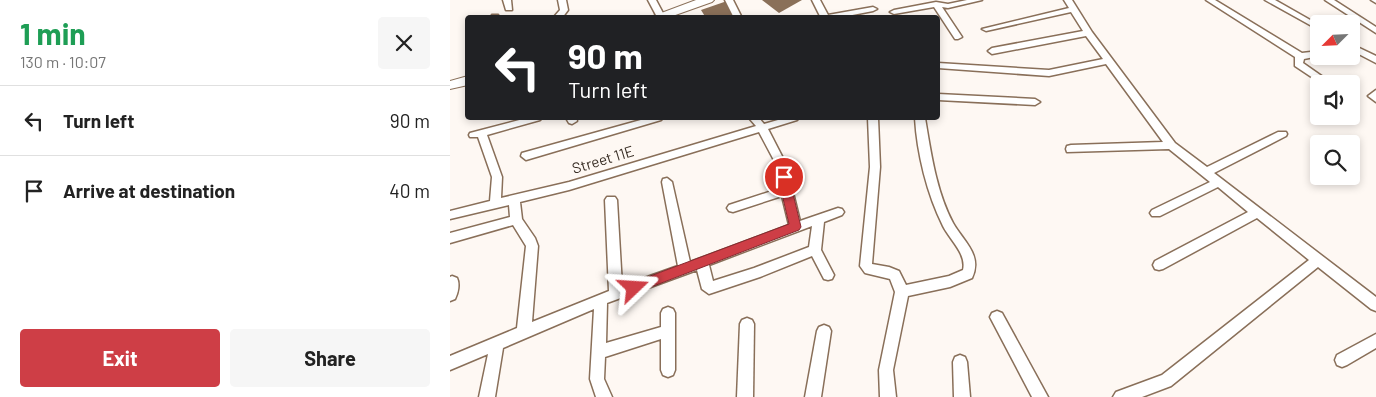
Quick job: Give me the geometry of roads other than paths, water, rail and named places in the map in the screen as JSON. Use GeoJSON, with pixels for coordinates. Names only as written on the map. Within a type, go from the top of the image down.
{"type":"FeatureCollection","features":[{"type":"Feature","properties":{"kind":"main road"},"geometry":{"type":"LineString","coordinates":[[665,15],[694,2],[708,0]]}},
{"type":"Feature","properties":{"kind":"main road"},"geometry":{"type":"LineString","coordinates":[[668,15],[722,0]]}},
{"type":"Feature","properties":{"kind":"main road"},"geometry":{"type":"LineString","coordinates":[[450,79],[465,75]]}},
{"type":"Feature","properties":{"kind":"main road"},"geometry":{"type":"LineString","coordinates":[[450,85],[465,81]]}},
{"type":"Feature","properties":{"kind":"street"},"geometry":{"type":"LineString","coordinates":[[560,15],[564,10],[562,0]]}},
{"type":"Feature","properties":{"kind":"street"},"geometry":{"type":"LineString","coordinates":[[652,0],[660,15]]}},
{"type":"Feature","properties":{"kind":"street"},"geometry":{"type":"LineString","coordinates":[[729,0],[734,15]]}},
{"type":"Feature","properties":{"kind":"street"},"geometry":{"type":"LineString","coordinates":[[816,0],[822,15]]}},
{"type":"Feature","properties":{"kind":"street"},"geometry":{"type":"LineString","coordinates":[[894,12],[938,3],[948,6],[978,0]]}},
{"type":"Feature","properties":{"kind":"street"},"geometry":{"type":"LineString","coordinates":[[1210,0],[1300,56],[1310,55]]}},
{"type":"Feature","properties":{"kind":"street"},"geometry":{"type":"LineString","coordinates":[[1269,0],[1310,23]]}},
{"type":"Feature","properties":{"kind":"street"},"geometry":{"type":"LineString","coordinates":[[1329,0],[1376,31]]}},
{"type":"Feature","properties":{"kind":"street"},"geometry":{"type":"LineString","coordinates":[[938,3],[958,37]]}},
{"type":"Feature","properties":{"kind":"street"},"geometry":{"type":"LineString","coordinates":[[986,28],[1070,5],[1108,61],[1171,145],[1376,305]]}},
{"type":"Feature","properties":{"kind":"street"},"geometry":{"type":"LineString","coordinates":[[831,15],[859,8],[873,9]]}},
{"type":"Feature","properties":{"kind":"street"},"geometry":{"type":"LineString","coordinates":[[940,24],[948,22]]}},
{"type":"Feature","properties":{"kind":"street"},"geometry":{"type":"LineString","coordinates":[[992,52],[1088,33]]}},
{"type":"Feature","properties":{"kind":"street"},"geometry":{"type":"LineString","coordinates":[[1360,51],[1376,60]]}},
{"type":"Feature","properties":{"kind":"street"},"geometry":{"type":"LineString","coordinates":[[1300,56],[1298,64],[1315,75]]}},
{"type":"Feature","properties":{"kind":"street"},"geometry":{"type":"LineString","coordinates":[[940,66],[1049,72],[1108,61]]}},
{"type":"Feature","properties":{"kind":"street"},"geometry":{"type":"LineString","coordinates":[[1376,93],[1373,96],[1376,99]]}},
{"type":"Feature","properties":{"kind":"street"},"geometry":{"type":"LineString","coordinates":[[940,97],[1035,102]]}},
{"type":"Feature","properties":{"kind":"street"},"geometry":{"type":"LineString","coordinates":[[495,204],[497,177],[477,134],[530,120]]}},
{"type":"Feature","properties":{"kind":"street"},"geometry":{"type":"LineString","coordinates":[[526,156],[626,122],[642,120]]}},
{"type":"Feature","properties":{"kind":"street"},"geometry":{"type":"LineString","coordinates":[[756,120],[762,128],[781,164],[795,227]]}},
{"type":"Feature","properties":{"kind":"street","name":"Street 11E"},"geometry":{"type":"LineString","coordinates":[[450,215],[569,186],[788,120]]}},
{"type":"Feature","properties":{"kind":"street"},"geometry":{"type":"LineString","coordinates":[[873,120],[875,167],[866,266],[869,270],[889,272],[895,275],[899,280],[902,292],[886,370],[888,397]]}},
{"type":"Feature","properties":{"kind":"street"},"geometry":{"type":"LineString","coordinates":[[902,292],[950,281],[968,274],[972,267],[970,259],[949,227],[943,214],[926,152],[920,120]]}},
{"type":"Feature","properties":{"kind":"street"},"geometry":{"type":"LineString","coordinates":[[1206,172],[1282,134]]}},
{"type":"Feature","properties":{"kind":"street"},"geometry":{"type":"LineString","coordinates":[[1071,149],[1171,145]]}},
{"type":"Feature","properties":{"kind":"street"},"geometry":{"type":"LineString","coordinates":[[667,182],[685,269]]}},
{"type":"Feature","properties":{"kind":"street"},"geometry":{"type":"LineString","coordinates":[[1156,213],[1219,182]]}},
{"type":"Feature","properties":{"kind":"street"},"geometry":{"type":"LineString","coordinates":[[733,208],[787,190]]}},
{"type":"Feature","properties":{"kind":"street"},"geometry":{"type":"LineString","coordinates":[[514,198],[516,220],[531,241],[532,246],[524,331]]}},
{"type":"Feature","properties":{"kind":"street"},"geometry":{"type":"LineString","coordinates":[[611,200],[616,294]]}},
{"type":"Feature","properties":{"kind":"street"},"geometry":{"type":"LineString","coordinates":[[450,363],[616,294],[838,212]]}},
{"type":"Feature","properties":{"kind":"street"},"geometry":{"type":"LineString","coordinates":[[1160,265],[1258,212]]}},
{"type":"Feature","properties":{"kind":"street"},"geometry":{"type":"LineString","coordinates":[[820,218],[815,250],[828,275]]}},
{"type":"Feature","properties":{"kind":"street"},"geometry":{"type":"LineString","coordinates":[[450,238],[516,220]]}},
{"type":"Feature","properties":{"kind":"street"},"geometry":{"type":"LineString","coordinates":[[702,262],[709,288],[756,274],[815,250]]}},
{"type":"Feature","properties":{"kind":"street"},"geometry":{"type":"LineString","coordinates":[[1121,397],[1166,381],[1319,260]]}},
{"type":"Feature","properties":{"kind":"street"},"geometry":{"type":"LineString","coordinates":[[601,300],[597,379],[604,397]]}},
{"type":"Feature","properties":{"kind":"street"},"geometry":{"type":"LineString","coordinates":[[668,313],[668,370]]}},
{"type":"Feature","properties":{"kind":"street"},"geometry":{"type":"LineString","coordinates":[[997,317],[1040,397]]}},
{"type":"Feature","properties":{"kind":"street"},"geometry":{"type":"LineString","coordinates":[[745,397],[747,324]]}},
{"type":"Feature","properties":{"kind":"street"},"geometry":{"type":"LineString","coordinates":[[813,397],[824,331]]}},
{"type":"Feature","properties":{"kind":"street"},"geometry":{"type":"LineString","coordinates":[[598,352],[668,332]]}},
{"type":"Feature","properties":{"kind":"street"},"geometry":{"type":"LineString","coordinates":[[1342,360],[1376,341]]}},
{"type":"Feature","properties":{"kind":"street"},"geometry":{"type":"LineString","coordinates":[[487,397],[497,344]]}},
{"type":"Feature","properties":{"kind":"street"},"geometry":{"type":"LineString","coordinates":[[960,362],[962,397]]}}]}
